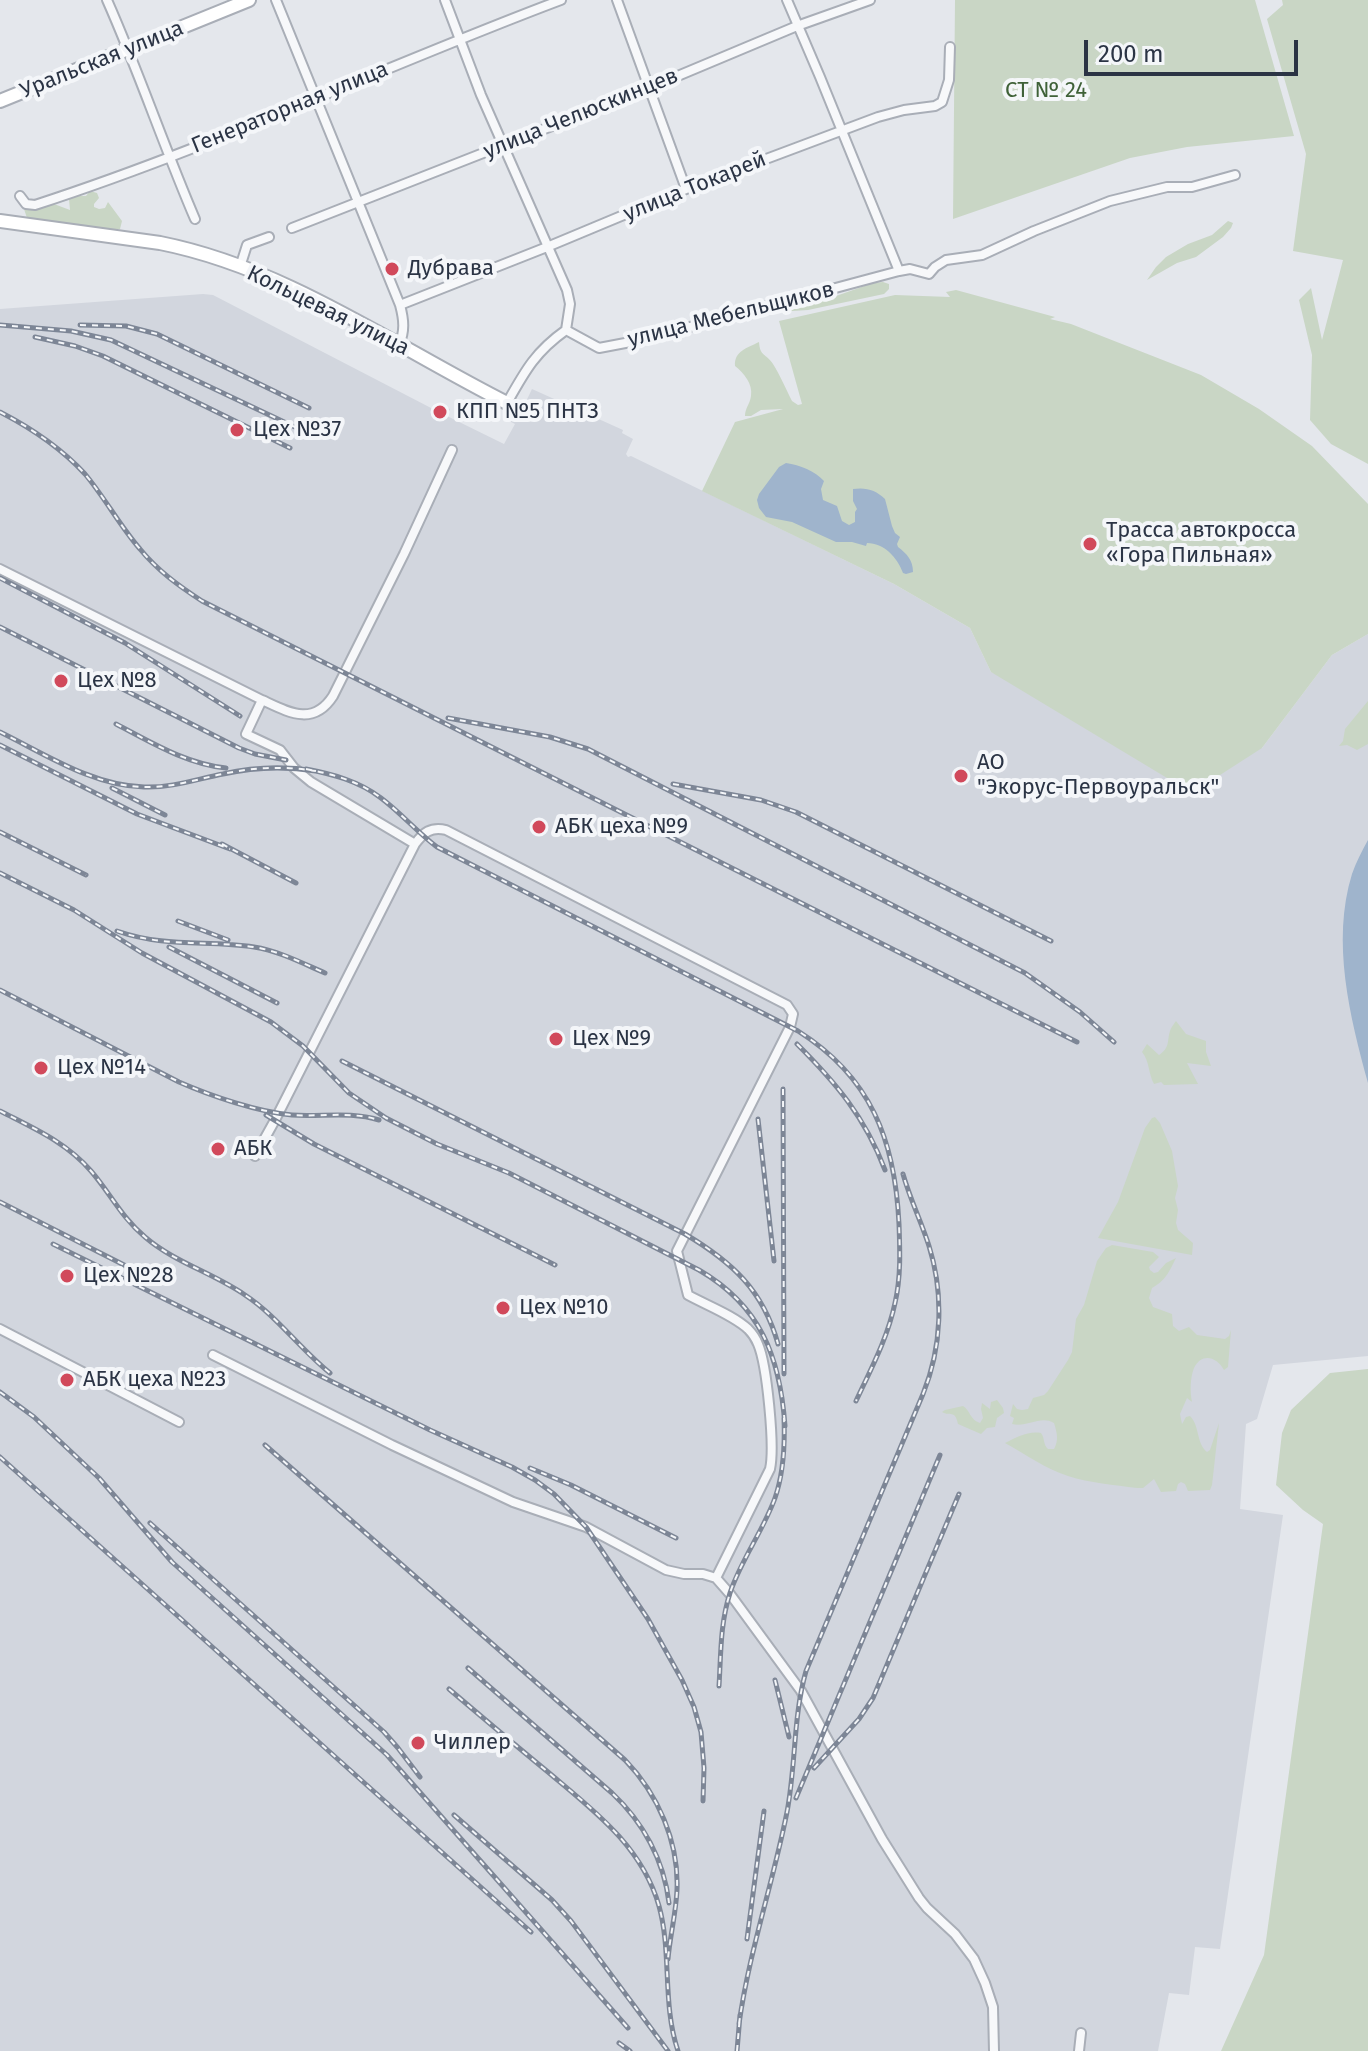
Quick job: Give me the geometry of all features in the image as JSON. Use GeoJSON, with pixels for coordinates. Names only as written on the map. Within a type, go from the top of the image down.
{"type":"FeatureCollection","features":[{"type":"Feature","properties":{"kind":"street"},"geometry":{"type":"LineString","coordinates":[[107,0],[195,219]]}},
{"type":"Feature","properties":{"kind":"street","name":"Уральская улица"},"geometry":{"type":"LineString","coordinates":[[0,101],[249,0]]}},
{"type":"Feature","properties":{"kind":"street"},"geometry":{"type":"LineString","coordinates":[[276,0],[400,305],[404,331],[399,345]]}},
{"type":"Feature","properties":{"kind":"street"},"geometry":{"type":"LineString","coordinates":[[445,0],[481,95],[569,297],[566,330]]}},
{"type":"Feature","properties":{"kind":"street","name":"Генераторная улица"},"geometry":{"type":"LineString","coordinates":[[20,196],[26,204],[35,205],[101,184],[561,0]]}},
{"type":"Feature","properties":{"kind":"street"},"geometry":{"type":"LineString","coordinates":[[617,0],[686,189]]}},
{"type":"Feature","properties":{"kind":"street"},"geometry":{"type":"LineString","coordinates":[[787,0],[899,271]]}},
{"type":"Feature","properties":{"kind":"street","name":"улица Челюскинцев"},"geometry":{"type":"LineString","coordinates":[[292,228],[649,88],[797,26],[870,0]]}},
{"type":"Feature","properties":{"kind":"street","name":"улица Токарей"},"geometry":{"type":"LineString","coordinates":[[400,305],[686,189],[878,117],[939,104],[949,80],[950,47]]}},
{"type":"Feature","properties":{"kind":"street","name":"улица Мебельщиков"},"geometry":{"type":"LineString","coordinates":[[566,330],[599,348],[641,340],[899,271],[910,269],[929,274],[946,260],[982,255],[1110,201],[1167,187],[1192,187],[1235,175]]}},
{"type":"Feature","properties":{"kind":"street","name":"Кольцевая улица"},"geometry":{"type":"LineString","coordinates":[[0,221],[184,247],[240,267],[295,289],[507,403],[534,357],[566,330]]}},
{"type":"Feature","properties":{"kind":"street"},"geometry":{"type":"LineString","coordinates":[[240,267],[247,245],[269,237]]}},
{"type":"Feature","properties":{"kind":"street"},"geometry":{"type":"LineString","coordinates":[[0,569],[262,700],[303,715],[319,711],[327,706],[404,554],[452,450]]}},
{"type":"Feature","properties":{"kind":"street"},"geometry":{"type":"LineString","coordinates":[[262,700],[246,734],[280,750],[294,768],[311,782],[415,844]]}},
{"type":"Feature","properties":{"kind":"street"},"geometry":{"type":"LineString","coordinates":[[255,1156],[415,844],[431,829],[446,830],[787,1005],[792,1011],[790,1027],[677,1251],[688,1295],[750,1331],[761,1353],[766,1383],[772,1454],[770,1469],[716,1578]]}},
{"type":"Feature","properties":{"kind":"street"},"geometry":{"type":"LineString","coordinates":[[0,1329],[179,1422]]}},
{"type":"Feature","properties":{"kind":"street"},"geometry":{"type":"LineString","coordinates":[[213,1355],[392,1445],[513,1502],[586,1527],[666,1570],[716,1578],[801,1691],[882,1839],[919,1898],[955,1934],[974,1959],[993,2007],[994,2051]]}},
{"type":"Feature","properties":{"kind":"street"},"geometry":{"type":"LineString","coordinates":[[1079,2051],[1081,2033]]}},
{"type":"Feature","properties":{"kind":"shaded area"},"geometry":{"type":"Polygon","coordinates":[[[213,295],[433,409],[436,403],[450,409],[447,416],[504,444],[515,424],[509,421],[513,413],[519,416],[532,389],[623,430],[622,433],[633,439],[626,454],[628,457],[894,584],[970,628],[991,672],[1262,748],[1332,655],[1368,634],[1368,1356],[1273,1365],[1257,1419],[1246,1424],[1240,1509],[1283,1515],[1220,1949],[1195,1947],[1189,1995],[1169,1993],[1158,2051],[0,2051],[0,309],[213,295]]]}},
{"type":"Feature","properties":{"kind":"green space","name":"СТ № 24"},"geometry":{"type":"Polygon","coordinates":[[[955,0],[1255,0],[1294,136],[1187,147],[1130,158],[953,219],[955,0]]]}},
{"type":"Feature","properties":{"kind":"green space"},"geometry":{"type":"Polygon","coordinates":[[[1282,0],[1368,0],[1368,464],[1331,444],[1310,420],[1312,355],[1299,300],[1311,288],[1322,340],[1343,260],[1293,251],[1306,154],[1267,19],[1283,5],[1282,0]]]}},
{"type":"Feature","properties":{"kind":"green space"},"geometry":{"type":"Polygon","coordinates":[[[90,191],[97,193],[99,198],[94,207],[105,208],[108,202],[122,221],[120,229],[27,218],[24,209],[31,203],[54,204],[70,210],[69,199],[72,196],[86,196],[90,191]]]}},
{"type":"Feature","properties":{"kind":"green space"},"geometry":{"type":"Polygon","coordinates":[[[1228,221],[1233,223],[1223,237],[1196,257],[1177,263],[1147,280],[1166,257],[1212,235],[1228,221]]]}},
{"type":"Feature","properties":{"kind":"green space"},"geometry":{"type":"Polygon","coordinates":[[[883,282],[889,284],[884,294],[808,310],[752,317],[786,305],[819,302],[883,282]]]}},
{"type":"Feature","properties":{"kind":"green space","name":"Трасса автокросса «Гора Пильная»"},"geometry":{"type":"Polygon","coordinates":[[[956,290],[1055,317],[1050,319],[1071,324],[1201,375],[1259,409],[1312,446],[1368,504],[1368,634],[1332,655],[1262,748],[1192,793],[991,672],[970,628],[894,584],[702,491],[735,422],[783,409],[761,410],[745,416],[751,387],[745,375],[735,366],[742,351],[759,342],[792,401],[802,404],[779,321],[895,295],[950,297],[946,292],[956,290]]]}},
{"type":"Feature","properties":{"kind":"green space"},"geometry":{"type":"Polygon","coordinates":[[[1368,701],[1368,744],[1357,750],[1347,745],[1339,746],[1345,729],[1368,701]]]}},
{"type":"Feature","properties":{"kind":"green space"},"geometry":{"type":"Polygon","coordinates":[[[1176,1021],[1186,1034],[1206,1041],[1211,1066],[1187,1063],[1198,1084],[1154,1084],[1142,1052],[1147,1044],[1159,1055],[1163,1052],[1176,1021]]]}},
{"type":"Feature","properties":{"kind":"green space"},"geometry":{"type":"Polygon","coordinates":[[[1155,1117],[1172,1151],[1178,1186],[1176,1223],[1178,1230],[1193,1243],[1192,1255],[1098,1238],[1118,1202],[1145,1128],[1155,1117]]]}},
{"type":"Feature","properties":{"kind":"green space"},"geometry":{"type":"Polygon","coordinates":[[[1112,1245],[1153,1252],[1159,1257],[1149,1267],[1154,1273],[1176,1258],[1164,1279],[1152,1288],[1149,1298],[1153,1307],[1172,1314],[1173,1326],[1179,1331],[1189,1327],[1197,1335],[1225,1339],[1231,1330],[1228,1367],[1224,1370],[1209,1358],[1197,1363],[1191,1381],[1192,1402],[1187,1398],[1180,1414],[1182,1424],[1186,1417],[1190,1416],[1193,1420],[1207,1452],[1219,1423],[1210,1490],[1188,1491],[1181,1482],[1176,1491],[1161,1492],[1154,1479],[1143,1488],[1085,1480],[1052,1469],[1005,1443],[1027,1434],[1041,1433],[1046,1447],[1054,1449],[1057,1436],[1054,1423],[1044,1420],[1012,1424],[1013,1404],[1017,1409],[1028,1409],[1033,1398],[1048,1391],[1068,1360],[1076,1319],[1084,1305],[1097,1261],[1112,1245]]]}},
{"type":"Feature","properties":{"kind":"green space"},"geometry":{"type":"Polygon","coordinates":[[[1368,1369],[1368,2051],[1221,2051],[1264,1955],[1323,1524],[1276,1485],[1282,1433],[1291,1410],[1330,1373],[1368,1369]]]}},
{"type":"Feature","properties":{"kind":"green space"},"geometry":{"type":"Polygon","coordinates":[[[997,1400],[1004,1413],[997,1418],[995,1427],[987,1428],[981,1434],[958,1424],[954,1415],[942,1412],[963,1406],[980,1423],[983,1418],[982,1403],[990,1409],[991,1402],[997,1400]]]}},
{"type":"Feature","properties":{"kind":"water"},"geometry":{"type":"Polygon","coordinates":[[[786,463],[807,469],[824,481],[821,489],[823,500],[837,506],[842,521],[849,525],[855,522],[857,509],[853,489],[862,488],[882,496],[895,533],[900,537],[898,547],[909,558],[913,572],[903,573],[893,556],[879,545],[836,542],[792,522],[766,517],[759,508],[759,494],[779,467],[786,463]]]}},
{"type":"Feature","properties":{"kind":"water"},"geometry":{"type":"Polygon","coordinates":[[[1368,840],[1368,1083],[1349,1006],[1343,926],[1354,870],[1368,840]]]}},
{"type":"Feature","properties":{"kind":"railway"},"geometry":{"type":"LineString","coordinates":[[0,325],[71,331],[111,340],[299,429]]}},
{"type":"Feature","properties":{"kind":"railway"},"geometry":{"type":"LineString","coordinates":[[80,325],[126,326],[157,334],[309,408]]}},
{"type":"Feature","properties":{"kind":"railway"},"geometry":{"type":"LineString","coordinates":[[35,337],[103,356],[290,448]]}},
{"type":"Feature","properties":{"kind":"railway"},"geometry":{"type":"LineString","coordinates":[[0,412],[45,439],[76,465],[147,557],[169,578],[202,601],[1077,1042]]}},
{"type":"Feature","properties":{"kind":"railway"},"geometry":{"type":"LineString","coordinates":[[0,578],[125,643],[240,716]]}},
{"type":"Feature","properties":{"kind":"railway"},"geometry":{"type":"LineString","coordinates":[[0,627],[239,748],[286,760]]}},
{"type":"Feature","properties":{"kind":"railway"},"geometry":{"type":"LineString","coordinates":[[448,718],[550,737],[588,749],[1025,973],[1080,1012],[1114,1042]]}},
{"type":"Feature","properties":{"kind":"railway"},"geometry":{"type":"LineString","coordinates":[[116,724],[183,757],[226,768]]}},
{"type":"Feature","properties":{"kind":"railway"},"geometry":{"type":"LineString","coordinates":[[0,732],[88,775],[125,785],[164,786],[258,769],[316,771]]}},
{"type":"Feature","properties":{"kind":"railway"},"geometry":{"type":"LineString","coordinates":[[0,745],[137,814],[230,849]]}},
{"type":"Feature","properties":{"kind":"railway"},"geometry":{"type":"LineString","coordinates":[[306,769],[335,776],[373,792],[437,847],[798,1031],[844,1069],[861,1090],[885,1138],[897,1193],[899,1224],[899,1274],[892,1316],[856,1401]]}},
{"type":"Feature","properties":{"kind":"railway"},"geometry":{"type":"LineString","coordinates":[[673,784],[761,800],[796,812],[1051,941]]}},
{"type":"Feature","properties":{"kind":"railway"},"geometry":{"type":"LineString","coordinates":[[112,788],[165,815]]}},
{"type":"Feature","properties":{"kind":"railway"},"geometry":{"type":"LineString","coordinates":[[0,832],[86,875]]}},
{"type":"Feature","properties":{"kind":"railway"},"geometry":{"type":"LineString","coordinates":[[222,844],[296,883]]}},
{"type":"Feature","properties":{"kind":"railway"},"geometry":{"type":"LineString","coordinates":[[0,873],[74,910],[142,953],[271,1022],[303,1046],[349,1093],[386,1118],[437,1144],[509,1173],[699,1270],[720,1284],[738,1300],[763,1336],[778,1378],[785,1426]]}},
{"type":"Feature","properties":{"kind":"railway"},"geometry":{"type":"LineString","coordinates":[[178,921],[228,940]]}},
{"type":"Feature","properties":{"kind":"railway"},"geometry":{"type":"LineString","coordinates":[[117,931],[152,940],[263,949],[325,973]]}},
{"type":"Feature","properties":{"kind":"railway"},"geometry":{"type":"LineString","coordinates":[[169,947],[277,1003]]}},
{"type":"Feature","properties":{"kind":"railway"},"geometry":{"type":"LineString","coordinates":[[0,990],[179,1082],[220,1098],[279,1113],[357,1116],[379,1120]]}},
{"type":"Feature","properties":{"kind":"railway"},"geometry":{"type":"LineString","coordinates":[[797,1044],[859,1117],[885,1170]]}},
{"type":"Feature","properties":{"kind":"railway"},"geometry":{"type":"LineString","coordinates":[[342,1061],[702,1245],[744,1279],[764,1308],[778,1344]]}},
{"type":"Feature","properties":{"kind":"railway"},"geometry":{"type":"LineString","coordinates":[[783,1089],[784,1374]]}},
{"type":"Feature","properties":{"kind":"railway"},"geometry":{"type":"LineString","coordinates":[[0,1111],[71,1152],[91,1171],[123,1214],[145,1237],[168,1254],[233,1287],[257,1303],[330,1373]]}},
{"type":"Feature","properties":{"kind":"railway"},"geometry":{"type":"LineString","coordinates":[[266,1115],[314,1144],[555,1265]]}},
{"type":"Feature","properties":{"kind":"railway"},"geometry":{"type":"LineString","coordinates":[[758,1119],[774,1261]]}},
{"type":"Feature","properties":{"kind":"railway"},"geometry":{"type":"LineString","coordinates":[[739,2024],[787,1812],[806,1671],[923,1394],[934,1358],[939,1320],[934,1264],[903,1174]]}},
{"type":"Feature","properties":{"kind":"railway"},"geometry":{"type":"LineString","coordinates":[[0,1202],[130,1268]]}},
{"type":"Feature","properties":{"kind":"railway"},"geometry":{"type":"LineString","coordinates":[[53,1244],[430,1430],[512,1467],[554,1494],[586,1527],[648,1619],[682,1680],[701,1732],[703,1801]]}},
{"type":"Feature","properties":{"kind":"railway"},"geometry":{"type":"LineString","coordinates":[[0,1392],[34,1417],[99,1478],[172,1562],[387,1755],[628,2028]]}},
{"type":"Feature","properties":{"kind":"railway"},"geometry":{"type":"LineString","coordinates":[[719,1686],[724,1616],[735,1581],[778,1488],[783,1458],[784,1418]]}},
{"type":"Feature","properties":{"kind":"railway"},"geometry":{"type":"LineString","coordinates":[[265,1445],[637,1773],[664,1820],[674,1854],[677,1890],[668,1959]]}},
{"type":"Feature","properties":{"kind":"railway"},"geometry":{"type":"LineString","coordinates":[[796,1798],[940,1455]]}},
{"type":"Feature","properties":{"kind":"railway"},"geometry":{"type":"LineString","coordinates":[[0,1457],[531,1932]]}},
{"type":"Feature","properties":{"kind":"railway"},"geometry":{"type":"LineString","coordinates":[[530,1468],[676,1538]]}},
{"type":"Feature","properties":{"kind":"railway"},"geometry":{"type":"LineString","coordinates":[[814,1768],[859,1719],[873,1698],[959,1494]]}},
{"type":"Feature","properties":{"kind":"railway"},"geometry":{"type":"LineString","coordinates":[[150,1523],[384,1732],[420,1777]]}},
{"type":"Feature","properties":{"kind":"railway"},"geometry":{"type":"LineString","coordinates":[[468,1668],[623,1804],[642,1829],[657,1857],[669,1903]]}},
{"type":"Feature","properties":{"kind":"railway"},"geometry":{"type":"LineString","coordinates":[[775,1680],[789,1737]]}},
{"type":"Feature","properties":{"kind":"railway"},"geometry":{"type":"LineString","coordinates":[[449,1689],[598,1815],[641,1865],[659,1906],[663,1924],[670,2015],[678,2051]]}},
{"type":"Feature","properties":{"kind":"railway"},"geometry":{"type":"LineString","coordinates":[[747,1939],[764,1811]]}},
{"type":"Feature","properties":{"kind":"railway"},"geometry":{"type":"LineString","coordinates":[[454,1815],[552,1900],[668,2051]]}},
{"type":"Feature","properties":{"kind":"railway"},"geometry":{"type":"LineString","coordinates":[[737,2051],[740,2015]]}},
{"type":"Feature","properties":{"kind":"railway"},"geometry":{"type":"LineString","coordinates":[[619,2043],[630,2051]]}},
{"type":"Feature","properties":{"kind":"place","name":"Дубрава"},"geometry":{"type":"Point","coordinates":[392,269]}},
{"type":"Feature","properties":{"kind":"place","name":"КПП №5 ПНТЗ"},"geometry":{"type":"Point","coordinates":[440,412]}},
{"type":"Feature","properties":{"kind":"place","name":"Цех №37"},"geometry":{"type":"Point","coordinates":[237,430]}},
{"type":"Feature","properties":{"kind":"place","name":"Трасса автокросса «Гора Пильная»"},"geometry":{"type":"Point","coordinates":[1090,544]}},
{"type":"Feature","properties":{"kind":"place","name":"Цех №8"},"geometry":{"type":"Point","coordinates":[61,681]}},
{"type":"Feature","properties":{"kind":"place","name":"АО \"Экорус-Первоуральск\""},"geometry":{"type":"Point","coordinates":[961,776]}},
{"type":"Feature","properties":{"kind":"place","name":"АБК цеха №9"},"geometry":{"type":"Point","coordinates":[539,827]}},
{"type":"Feature","properties":{"kind":"place","name":"Цех №9"},"geometry":{"type":"Point","coordinates":[556,1039]}},
{"type":"Feature","properties":{"kind":"place","name":"Цех №14"},"geometry":{"type":"Point","coordinates":[41,1068]}},
{"type":"Feature","properties":{"kind":"place","name":"АБК"},"geometry":{"type":"Point","coordinates":[218,1149]}},
{"type":"Feature","properties":{"kind":"place","name":"Цех №28"},"geometry":{"type":"Point","coordinates":[67,1276]}},
{"type":"Feature","properties":{"kind":"place","name":"Цех №10"},"geometry":{"type":"Point","coordinates":[503,1308]}},
{"type":"Feature","properties":{"kind":"place","name":"АБК цеха №23"},"geometry":{"type":"Point","coordinates":[67,1380]}},
{"type":"Feature","properties":{"kind":"place","name":"Чиллер"},"geometry":{"type":"Point","coordinates":[418,1743]}}]}
